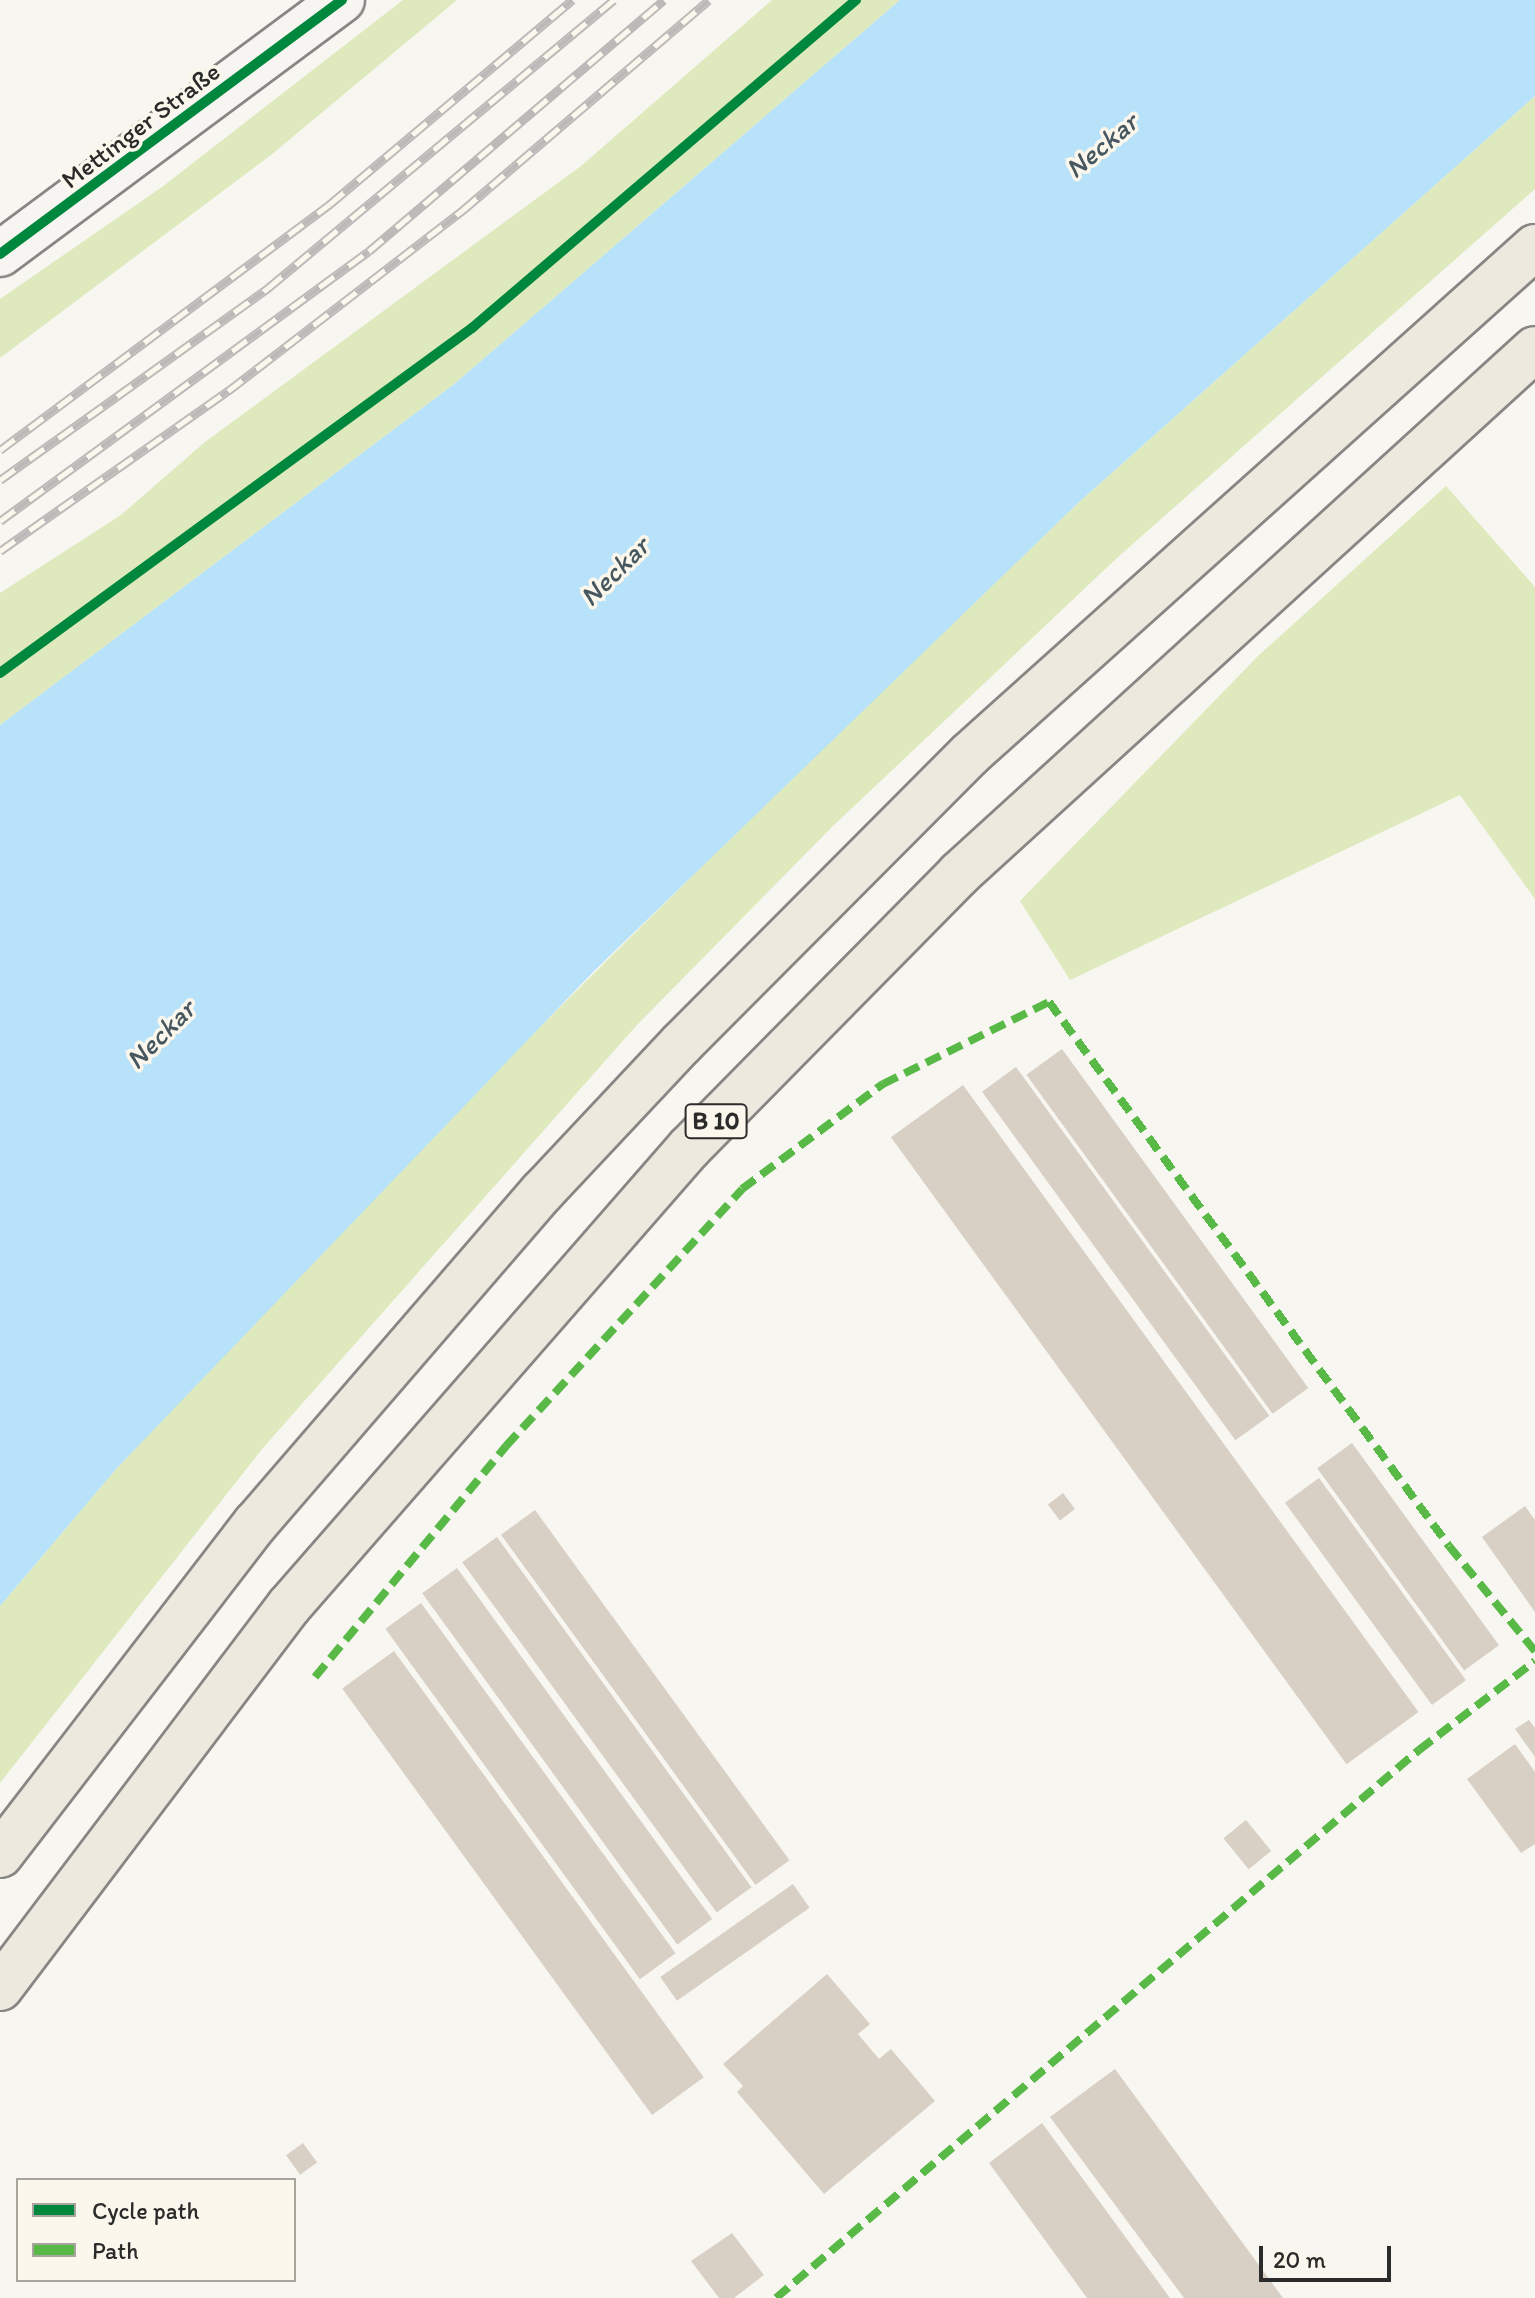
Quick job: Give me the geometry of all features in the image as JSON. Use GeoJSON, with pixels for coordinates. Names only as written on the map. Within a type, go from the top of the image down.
{"type":"FeatureCollection","features":[{"type":"Feature","properties":{"kind":"highway"},"geometry":{"type":"LineString","coordinates":[[0,1855],[256,1523],[542,1192],[681,1044],[1098,635],[1535,247]]}},
{"type":"Feature","properties":{"kind":"highway","name":"B 10"},"geometry":{"type":"LineString","coordinates":[[0,1988],[289,1606],[689,1148],[970,864],[1535,349]]}},
{"type":"Feature","properties":{"kind":"main road","name":"Mettinger Straße"},"geometry":{"type":"LineString","coordinates":[[0,254],[342,0]]}},
{"type":"Feature","properties":{"kind":"green space"},"geometry":{"type":"Polygon","coordinates":[[[403,0],[457,0],[271,155],[0,358],[0,299],[162,187],[403,0]]]}},
{"type":"Feature","properties":{"kind":"green space"},"geometry":{"type":"Polygon","coordinates":[[[772,0],[900,0],[453,385],[0,725],[0,593],[121,515],[205,442],[581,166],[772,0]]]}},
{"type":"Feature","properties":{"kind":"green space"},"geometry":{"type":"Polygon","coordinates":[[[1535,96],[1535,189],[1118,557],[833,826],[636,1026],[262,1449],[0,1783],[0,1606],[117,1468],[405,1161],[782,787],[1078,503],[1535,96]]]}},
{"type":"Feature","properties":{"kind":"green space"},"geometry":{"type":"Polygon","coordinates":[[[1446,486],[1535,587],[1535,899],[1460,795],[1070,980],[1020,901],[1258,656],[1446,486]]]}},
{"type":"Feature","properties":{"kind":"water","name":"Neckar"},"geometry":{"type":"Polygon","coordinates":[[[900,0],[1535,0],[1535,96],[1078,503],[593,972],[117,1468],[0,1606],[0,725],[453,385],[900,0]]]}},
{"type":"Feature","properties":{"kind":"building"},"geometry":{"type":"Polygon","coordinates":[[[1062,1049],[1308,1388],[1273,1414],[1026,1075],[1062,1049]]]}},
{"type":"Feature","properties":{"kind":"building"},"geometry":{"type":"Polygon","coordinates":[[[1016,1067],[1269,1416],[1235,1440],[982,1092],[1016,1067]]]}},
{"type":"Feature","properties":{"kind":"building"},"geometry":{"type":"Polygon","coordinates":[[[963,1085],[1419,1712],[1347,1764],[891,1137],[963,1085]]]}},
{"type":"Feature","properties":{"kind":"building"},"geometry":{"type":"Polygon","coordinates":[[[1352,1443],[1499,1645],[1464,1671],[1317,1468],[1352,1443]]]}},
{"type":"Feature","properties":{"kind":"building"},"geometry":{"type":"Polygon","coordinates":[[[1319,1478],[1466,1680],[1432,1705],[1285,1503],[1319,1478]]]}},
{"type":"Feature","properties":{"kind":"building"},"geometry":{"type":"Polygon","coordinates":[[[1063,1493],[1075,1509],[1060,1520],[1048,1504],[1063,1493]]]}},
{"type":"Feature","properties":{"kind":"building"},"geometry":{"type":"Polygon","coordinates":[[[1525,1506],[1535,1520],[1535,1612],[1482,1537],[1525,1506]]]}},
{"type":"Feature","properties":{"kind":"building"},"geometry":{"type":"Polygon","coordinates":[[[535,1510],[790,1860],[756,1885],[501,1535],[535,1510]]]}},
{"type":"Feature","properties":{"kind":"building"},"geometry":{"type":"Polygon","coordinates":[[[497,1537],[752,1887],[717,1913],[462,1562],[497,1537]]]}},
{"type":"Feature","properties":{"kind":"building"},"geometry":{"type":"Polygon","coordinates":[[[457,1568],[712,1919],[677,1944],[422,1593],[457,1568]]]}},
{"type":"Feature","properties":{"kind":"building"},"geometry":{"type":"Polygon","coordinates":[[[421,1603],[676,1953],[640,1979],[385,1629],[421,1603]]]}},
{"type":"Feature","properties":{"kind":"building"},"geometry":{"type":"Polygon","coordinates":[[[394,1651],[704,2077],[652,2115],[342,1689],[394,1651]]]}},
{"type":"Feature","properties":{"kind":"building"},"geometry":{"type":"Polygon","coordinates":[[[1529,1720],[1535,1728],[1535,1757],[1515,1729],[1529,1720]]]}},
{"type":"Feature","properties":{"kind":"building"},"geometry":{"type":"Polygon","coordinates":[[[1515,1744],[1535,1772],[1535,1844],[1521,1853],[1467,1779],[1515,1744]]]}},
{"type":"Feature","properties":{"kind":"building"},"geometry":{"type":"Polygon","coordinates":[[[1246,1820],[1271,1851],[1249,1869],[1223,1838],[1246,1820]]]}},
{"type":"Feature","properties":{"kind":"building"},"geometry":{"type":"Polygon","coordinates":[[[793,1884],[810,1908],[677,2001],[660,1977],[793,1884]]]}},
{"type":"Feature","properties":{"kind":"building"},"geometry":{"type":"Polygon","coordinates":[[[827,1974],[870,2024],[858,2034],[879,2059],[891,2049],[935,2101],[824,2194],[737,2092],[743,2086],[723,2064],[827,1974]]]}},
{"type":"Feature","properties":{"kind":"building"},"geometry":{"type":"Polygon","coordinates":[[[1115,2069],[1283,2298],[1184,2298],[1050,2117],[1115,2069]]]}},
{"type":"Feature","properties":{"kind":"building"},"geometry":{"type":"Polygon","coordinates":[[[1042,2123],[1170,2298],[1087,2298],[989,2163],[1042,2123]]]}},
{"type":"Feature","properties":{"kind":"building"},"geometry":{"type":"Polygon","coordinates":[[[303,2143],[317,2162],[300,2175],[286,2155],[303,2143]]]}},
{"type":"Feature","properties":{"kind":"building"},"geometry":{"type":"Polygon","coordinates":[[[732,2233],[764,2275],[734,2298],[719,2298],[691,2261],[732,2233]]]}},
{"type":"Feature","properties":{"kind":"railway"},"geometry":{"type":"LineString","coordinates":[[0,450],[330,204],[572,0]]}},
{"type":"Feature","properties":{"kind":"railway"},"geometry":{"type":"LineString","coordinates":[[0,480],[268,288],[614,0]]}},
{"type":"Feature","properties":{"kind":"railway"},"geometry":{"type":"LineString","coordinates":[[0,521],[369,251],[664,0]]}},
{"type":"Feature","properties":{"kind":"railway"},"geometry":{"type":"LineString","coordinates":[[0,551],[228,391],[463,210],[709,0]]}},
{"type":"Feature","properties":{"kind":"marked path"},"geometry":{"type":"LineString","coordinates":[[315,1677],[506,1446],[742,1189],[883,1084],[1049,1002],[1449,1546],[1535,1651]]}},
{"type":"Feature","properties":{"kind":"marked path"},"geometry":{"type":"LineString","coordinates":[[776,2298],[1419,1750],[1535,1661]]}},
{"type":"Feature","properties":{"kind":"cycle path"},"geometry":{"type":"LineString","coordinates":[[0,254],[342,0]]}},
{"type":"Feature","properties":{"kind":"cycle path"},"geometry":{"type":"LineString","coordinates":[[0,673],[472,328],[856,0]]}}]}
